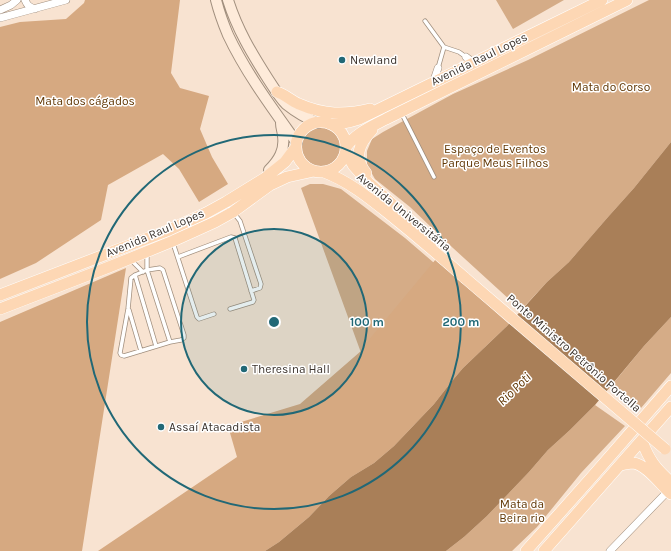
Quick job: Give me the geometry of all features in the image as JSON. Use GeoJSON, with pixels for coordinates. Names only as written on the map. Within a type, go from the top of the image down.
{"type":"FeatureCollection","features":[{"type":"Feature","properties":{"kind":"main road"},"geometry":{"type":"LineString","coordinates":[[216,0],[223,23],[239,57],[297,145]]}},
{"type":"Feature","properties":{"kind":"main road"},"geometry":{"type":"LineString","coordinates":[[228,0],[244,40],[277,92],[293,109],[318,123]]}},
{"type":"Feature","properties":{"kind":"main road","name":"Avenida Raul Lopes"},"geometry":{"type":"LineString","coordinates":[[346,150],[355,137],[362,132],[401,112],[602,0]]}},
{"type":"Feature","properties":{"kind":"main road","name":"Avenida Raul Lopes"},"geometry":{"type":"LineString","coordinates":[[330,124],[348,123],[359,119],[433,84],[470,60],[506,54],[627,0]]}},
{"type":"Feature","properties":{"kind":"main road"},"geometry":{"type":"LineString","coordinates":[[277,92],[307,108],[338,114],[372,109],[401,99]]}},
{"type":"Feature","properties":{"kind":"main road"},"geometry":{"type":"LineString","coordinates":[[253,185],[281,156],[284,142],[280,119]]}},
{"type":"Feature","properties":{"kind":"main road"},"geometry":{"type":"LineString","coordinates":[[383,196],[381,191],[362,168],[359,163],[358,155],[362,142],[366,136],[386,119]]}},
{"type":"Feature","properties":{"kind":"main road"},"geometry":{"type":"LineString","coordinates":[[318,123],[330,124],[336,127],[344,137],[346,150],[343,159],[334,168],[328,171],[309,169],[298,156],[297,145],[300,135],[304,129],[310,125],[318,123]]}},
{"type":"Feature","properties":{"kind":"main road","name":"Avenida Raul Lopes"},"geometry":{"type":"LineString","coordinates":[[0,295],[187,222],[226,202],[265,178],[285,162],[297,145]]}},
{"type":"Feature","properties":{"kind":"main road","name":"Avenida Universitária"},"geometry":{"type":"LineString","coordinates":[[346,150],[353,165],[360,173],[467,276]]}},
{"type":"Feature","properties":{"kind":"main road","name":"Avenida Raul Lopes"},"geometry":{"type":"LineString","coordinates":[[0,309],[147,252],[215,222],[233,212],[270,185],[288,177],[319,171]]}},
{"type":"Feature","properties":{"kind":"main road","name":"Avenida Universitária"},"geometry":{"type":"LineString","coordinates":[[319,171],[336,176],[347,183],[467,276]]}},
{"type":"Feature","properties":{"kind":"main road"},"geometry":{"type":"LineString","coordinates":[[72,281],[69,272],[74,266]]}},
{"type":"Feature","properties":{"kind":"main road","name":"Ponte Ministro Petrônio Portella"},"geometry":{"type":"LineString","coordinates":[[467,276],[669,449]]}},
{"type":"Feature","properties":{"kind":"main road"},"geometry":{"type":"LineString","coordinates":[[526,551],[671,386]]}},
{"type":"Feature","properties":{"kind":"main road"},"geometry":{"type":"LineString","coordinates":[[544,551],[671,407]]}},
{"type":"Feature","properties":{"kind":"main road"},"geometry":{"type":"LineString","coordinates":[[642,441],[652,463],[670,489]]}},
{"type":"Feature","properties":{"kind":"main road"},"geometry":{"type":"LineString","coordinates":[[621,465],[632,463],[638,464],[644,467],[670,489]]}},
{"type":"Feature","properties":{"kind":"main road"},"geometry":{"type":"LineString","coordinates":[[591,478],[601,487]]}},
{"type":"Feature","properties":{"kind":"street"},"geometry":{"type":"LineString","coordinates":[[0,10],[11,5],[17,0]]}},
{"type":"Feature","properties":{"kind":"street"},"geometry":{"type":"LineString","coordinates":[[25,0],[29,7],[35,9]]}},
{"type":"Feature","properties":{"kind":"street"},"geometry":{"type":"LineString","coordinates":[[0,18],[66,0]]}},
{"type":"Feature","properties":{"kind":"street"},"geometry":{"type":"LineString","coordinates":[[433,84],[438,68]]}},
{"type":"Feature","properties":{"kind":"street"},"geometry":{"type":"LineString","coordinates":[[610,551],[670,489]]}},
{"type":"Feature","properties":{"kind":"lane"},"geometry":{"type":"LineString","coordinates":[[425,21],[444,47],[459,52],[470,60]]}},
{"type":"Feature","properties":{"kind":"lane"},"geometry":{"type":"LineString","coordinates":[[438,68],[444,47]]}},
{"type":"Feature","properties":{"kind":"lane"},"geometry":{"type":"LineString","coordinates":[[401,112],[434,177]]}},
{"type":"Feature","properties":{"kind":"lane"},"geometry":{"type":"LineString","coordinates":[[226,202],[240,221],[261,284],[260,288],[251,291]]}},
{"type":"Feature","properties":{"kind":"lane"},"geometry":{"type":"LineString","coordinates":[[178,257],[233,237],[236,240],[254,302],[230,309]]}},
{"type":"Feature","properties":{"kind":"lane"},"geometry":{"type":"LineString","coordinates":[[173,241],[197,317],[199,319],[214,314]]}},
{"type":"Feature","properties":{"kind":"lane"},"geometry":{"type":"LineString","coordinates":[[147,252],[145,271],[170,342]]}},
{"type":"Feature","properties":{"kind":"lane"},"geometry":{"type":"LineString","coordinates":[[130,258],[145,271]]}},
{"type":"Feature","properties":{"kind":"lane"},"geometry":{"type":"LineString","coordinates":[[160,268],[163,270],[184,338],[182,340],[141,350],[124,356],[120,353],[128,309],[131,278],[145,271],[160,268]]}},
{"type":"Feature","properties":{"kind":"lane"},"geometry":{"type":"LineString","coordinates":[[135,275],[156,346]]}},
{"type":"Feature","properties":{"kind":"lane"},"geometry":{"type":"LineString","coordinates":[[128,309],[141,350]]}},
{"type":"Feature","properties":{"kind":"green space","name":"Mata dos cágados"},"geometry":{"type":"Polygon","coordinates":[[[85,0],[180,0],[171,73],[180,88],[209,96],[200,129],[212,157],[228,184],[199,202],[179,169],[163,154],[108,185],[101,220],[36,263],[0,279],[0,27],[20,22],[66,19],[84,3],[85,0]]]}},
{"type":"Feature","properties":{"kind":"green space"},"geometry":{"type":"Polygon","coordinates":[[[496,0],[564,0],[513,29],[496,0]]]}},
{"type":"Feature","properties":{"kind":"green space"},"geometry":{"type":"Polygon","coordinates":[[[649,0],[671,0],[671,142],[634,188],[569,262],[547,282],[521,310],[410,207],[375,179],[367,165],[367,151],[372,139],[453,94],[528,60],[649,0]]]}},
{"type":"Feature","properties":{"kind":"green space"},"geometry":{"type":"Polygon","coordinates":[[[317,128],[325,128],[335,133],[339,140],[339,154],[335,161],[325,166],[317,166],[307,161],[305,158],[302,151],[302,143],[307,133],[310,131],[317,128]]]}},
{"type":"Feature","properties":{"kind":"green space"},"geometry":{"type":"Polygon","coordinates":[[[310,184],[323,184],[341,189],[405,238],[461,286],[368,372],[301,188],[310,184]]]}},
{"type":"Feature","properties":{"kind":"green space"},"geometry":{"type":"Polygon","coordinates":[[[436,259],[509,324],[463,368],[434,404],[394,446],[374,463],[351,477],[329,496],[309,517],[279,542],[265,551],[98,551],[237,457],[228,426],[300,404],[361,351],[436,259]]]}},
{"type":"Feature","properties":{"kind":"green space"},"geometry":{"type":"Polygon","coordinates":[[[126,268],[82,551],[0,551],[0,322],[126,268]]]}},
{"type":"Feature","properties":{"kind":"green space"},"geometry":{"type":"Polygon","coordinates":[[[671,317],[671,373],[641,408],[612,385],[644,346],[671,317]]]}},
{"type":"Feature","properties":{"kind":"green space","name":"Mata da Beira rio"},"geometry":{"type":"Polygon","coordinates":[[[595,405],[625,426],[581,473],[537,527],[512,551],[446,551],[487,516],[548,450],[595,405]]]}},
{"type":"Feature","properties":{"kind":"water","name":"Rio Poti"},"geometry":{"type":"Polygon","coordinates":[[[671,142],[671,317],[644,346],[595,405],[548,450],[487,516],[446,551],[265,551],[279,542],[309,517],[329,496],[351,477],[374,463],[394,446],[434,404],[463,368],[507,326],[547,282],[569,262],[634,188],[671,142]]]}},
{"type":"Feature","properties":{"kind":"place","name":"Newland"},"geometry":{"type":"Point","coordinates":[342,60]}},
{"type":"Feature","properties":{"kind":"place","name":"Theresina Hall"},"geometry":{"type":"Point","coordinates":[244,369]}},
{"type":"Feature","properties":{"kind":"place","name":"Assaí Atacadista"},"geometry":{"type":"Point","coordinates":[161,427]}},
{"type":"Feature","properties":{"kind":"park label","name":"Mata do Corso"},"geometry":{"type":"Point","coordinates":[611,87]}},
{"type":"Feature","properties":{"kind":"park label","name":"Espaço de Eventos Parque Meus Filhos"},"geometry":{"type":"Point","coordinates":[495,156]}}]}
